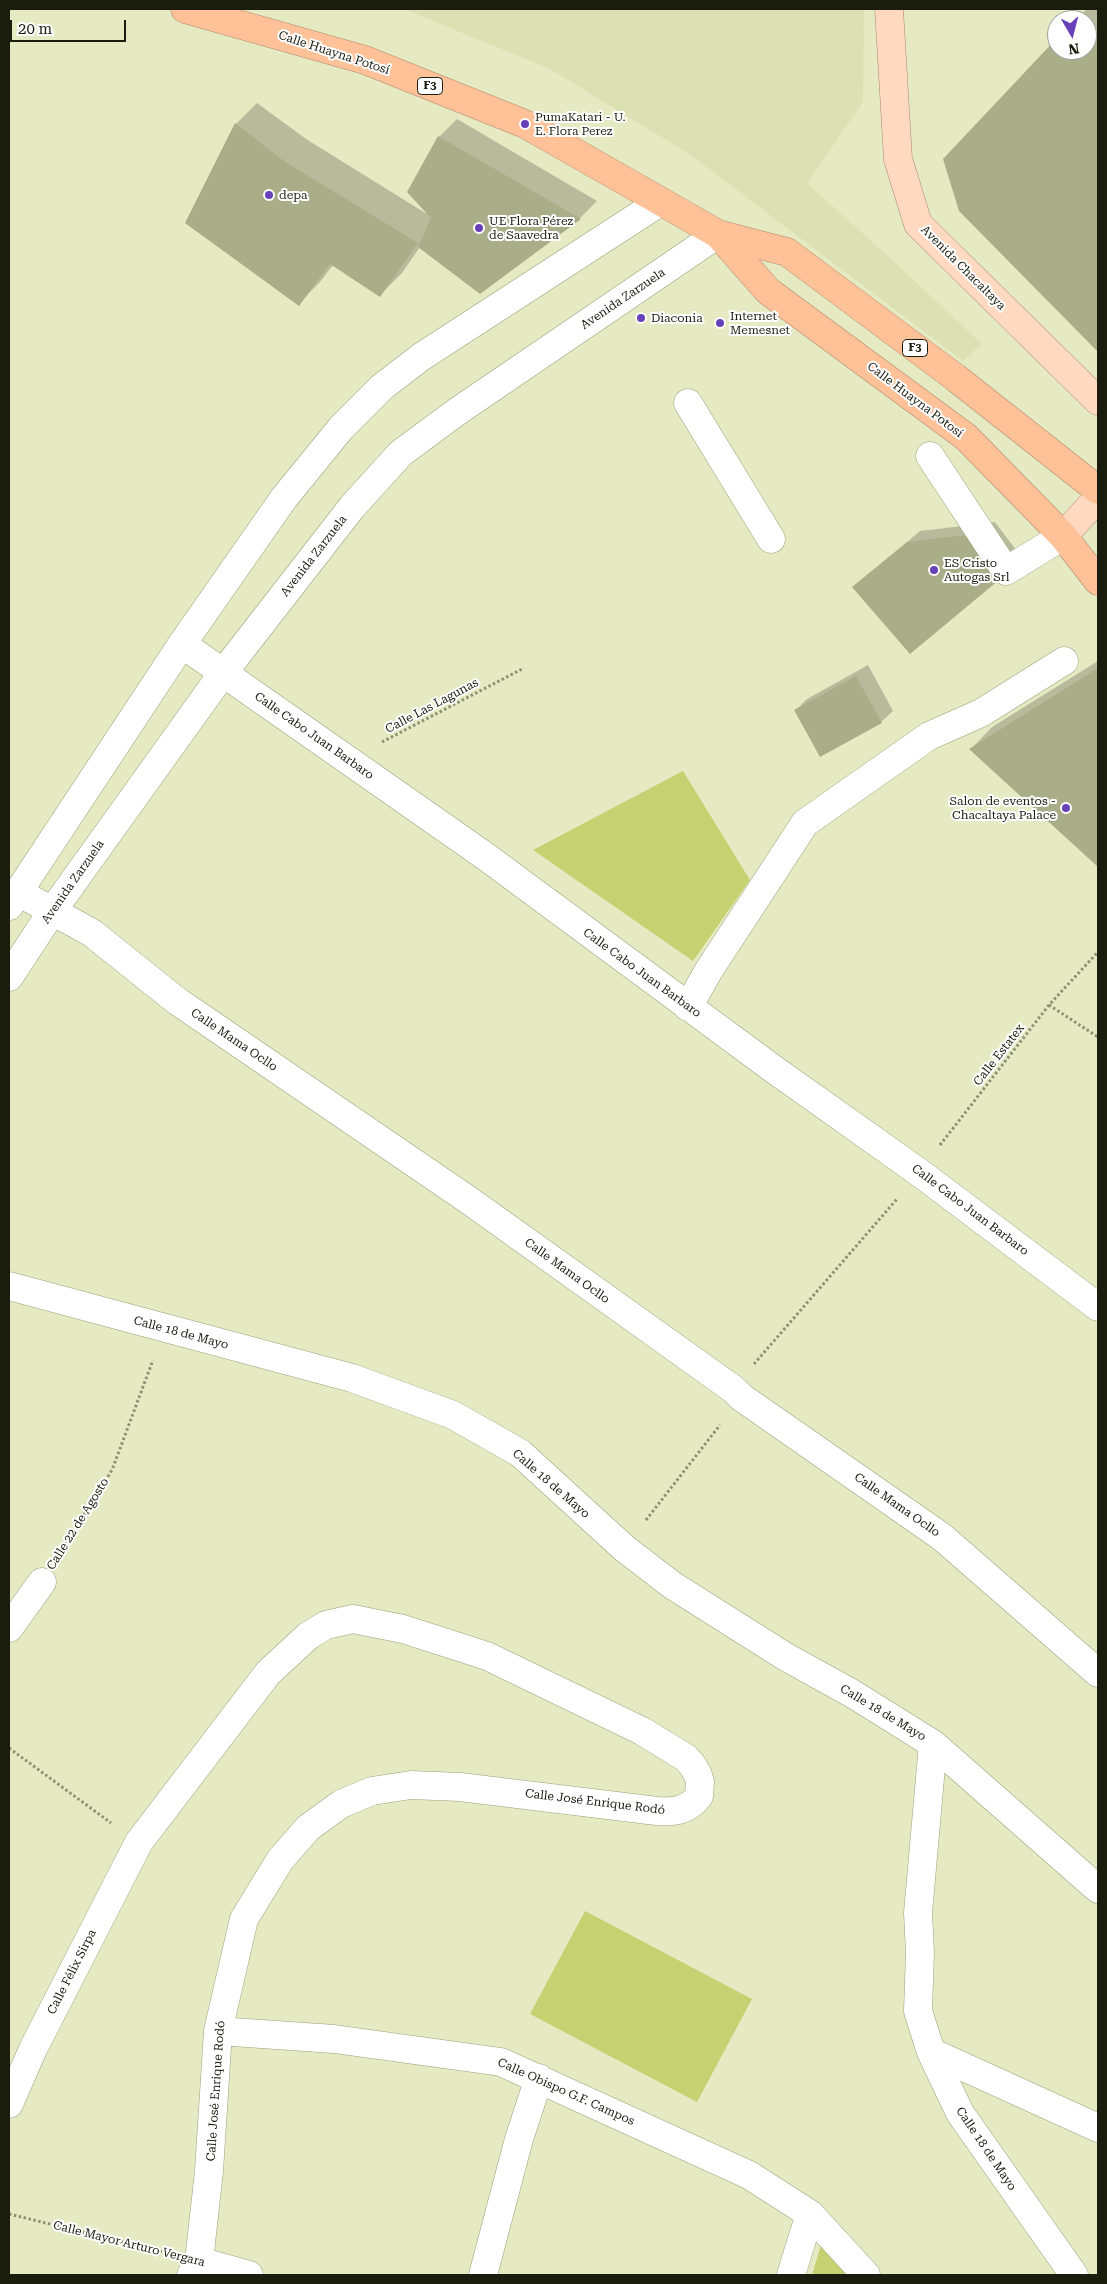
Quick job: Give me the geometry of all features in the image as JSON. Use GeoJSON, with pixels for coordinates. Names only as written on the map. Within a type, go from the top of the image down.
{"type":"FeatureCollection","features":[{"type":"Feature","properties":{"kind":"highway","name":"Calle Huayna Potosí"},"geometry":{"type":"LineString","coordinates":[[185,9],[365,60],[516,121],[718,234],[787,252],[956,378],[1098,490]]}},
{"type":"Feature","properties":{"kind":"highway","name":"Calle Huayna Potosí"},"geometry":{"type":"LineString","coordinates":[[718,234],[768,291],[966,437],[1063,536],[1098,581]]}},
{"type":"Feature","properties":{"kind":"main road","name":"Avenida Chacaltaya"},"geometry":{"type":"LineString","coordinates":[[889,9],[898,159],[918,224],[1098,401]]}},
{"type":"Feature","properties":{"kind":"main road"},"geometry":{"type":"LineString","coordinates":[[1063,536],[1098,498]]}},
{"type":"Feature","properties":{"kind":"street"},"geometry":{"type":"LineString","coordinates":[[13,899],[182,644],[284,498],[341,428],[382,387],[468,326],[660,202]]}},
{"type":"Feature","properties":{"kind":"street","name":"Avenida Zarzuela"},"geometry":{"type":"LineString","coordinates":[[9,977],[53,910],[223,673],[352,507],[402,453],[458,411],[718,234]]}},
{"type":"Feature","properties":{"kind":"street"},"geometry":{"type":"LineString","coordinates":[[688,403],[770,538]]}},
{"type":"Feature","properties":{"kind":"street"},"geometry":{"type":"LineString","coordinates":[[930,456],[1006,570],[1063,536]]}},
{"type":"Feature","properties":{"kind":"street","name":"Calle Cabo Juan Barbaro"},"geometry":{"type":"LineString","coordinates":[[182,644],[485,856],[688,1007],[920,1172],[1098,1307]]}},
{"type":"Feature","properties":{"kind":"street"},"geometry":{"type":"LineString","coordinates":[[688,1007],[709,970],[805,822],[929,736],[981,713],[1064,661]]}},
{"type":"Feature","properties":{"kind":"street","name":"Calle Mama Ocllo"},"geometry":{"type":"LineString","coordinates":[[13,899],[53,910],[92,933],[177,1001],[459,1193],[737,1393],[942,1537],[1098,1673]]}},
{"type":"Feature","properties":{"kind":"street","name":"Calle 18 de Mayo"},"geometry":{"type":"LineString","coordinates":[[9,1286],[352,1378],[453,1415],[520,1453],[624,1548],[672,1585],[786,1657],[853,1694],[933,1744],[1098,1890]]}},
{"type":"Feature","properties":{"kind":"street","name":"Calle 22 de Agosto"},"geometry":{"type":"LineString","coordinates":[[9,1628],[42,1582]]}},
{"type":"Feature","properties":{"kind":"street","name":"Calle José Enrique Rodó"},"geometry":{"type":"LineString","coordinates":[[139,1842],[268,1673],[308,1636],[326,1625],[353,1619],[403,1629],[487,1656],[642,1731],[686,1758],[693,1766],[700,1782],[699,1796],[690,1807],[674,1811],[657,1811],[460,1787],[411,1785],[372,1791],[341,1804],[308,1828],[280,1860],[244,1919],[218,2031],[209,2171],[195,2268]]}},
{"type":"Feature","properties":{"kind":"street","name":"Calle 18 de Mayo"},"geometry":{"type":"LineString","coordinates":[[933,1744],[918,1913],[920,1952],[918,2010],[931,2052],[960,2113],[1074,2275]]}},
{"type":"Feature","properties":{"kind":"street","name":"Calle Félix Sirpa"},"geometry":{"type":"LineString","coordinates":[[9,2104],[49,2016],[139,1842]]}},
{"type":"Feature","properties":{"kind":"street","name":"Calle Obispo G.F. Campos"},"geometry":{"type":"LineString","coordinates":[[218,2031],[334,2039],[501,2062],[749,2176],[810,2214],[866,2275]]}},
{"type":"Feature","properties":{"kind":"street"},"geometry":{"type":"LineString","coordinates":[[931,2052],[1098,2128]]}},
{"type":"Feature","properties":{"kind":"street"},"geometry":{"type":"LineString","coordinates":[[483,2275],[519,2140],[539,2078]]}},
{"type":"Feature","properties":{"kind":"street"},"geometry":{"type":"LineString","coordinates":[[791,2275],[810,2214]]}},
{"type":"Feature","properties":{"kind":"street","name":"Calle Mayor Arturo Vergara"},"geometry":{"type":"LineString","coordinates":[[195,2268],[249,2275]]}},
{"type":"Feature","properties":{"kind":"path","name":"Calle Las Lagunas"},"geometry":{"type":"LineString","coordinates":[[348,759],[524,668]]}},
{"type":"Feature","properties":{"kind":"path","name":"Calle Estatex"},"geometry":{"type":"LineString","coordinates":[[624,1548],[737,1393],[920,1172],[1049,1005],[1098,952]]}},
{"type":"Feature","properties":{"kind":"path"},"geometry":{"type":"LineString","coordinates":[[1049,1005],[1098,1037]]}},
{"type":"Feature","properties":{"kind":"path","name":"Calle 22 de Agosto"},"geometry":{"type":"LineString","coordinates":[[42,1582],[112,1470],[165,1329]]}},
{"type":"Feature","properties":{"kind":"path"},"geometry":{"type":"LineString","coordinates":[[9,1748],[139,1842]]}},
{"type":"Feature","properties":{"kind":"path","name":"Calle Mayor Arturo Vergara"},"geometry":{"type":"LineString","coordinates":[[9,2214],[195,2268]]}},
{"type":"Feature","properties":{"kind":"shaded area"},"geometry":{"type":"Polygon","coordinates":[[[404,9],[864,9],[863,102],[807,183],[982,344],[963,361],[689,154],[550,69],[404,9]]]}},
{"type":"Feature","properties":{"kind":"green space"},"geometry":{"type":"Polygon","coordinates":[[[683,771],[750,880],[693,961],[533,850],[683,771]]]}},
{"type":"Feature","properties":{"kind":"green space"},"geometry":{"type":"Polygon","coordinates":[[[585,1911],[752,1999],[697,2102],[530,2014],[585,1911]]]}},
{"type":"Feature","properties":{"kind":"green space"},"geometry":{"type":"Polygon","coordinates":[[[821,2245],[847,2275],[812,2275],[821,2245]]]}},
{"type":"Feature","properties":{"kind":"building"},"geometry":{"type":"Polygon","coordinates":[[[1098,36],[1098,352],[959,211],[943,159],[1047,49],[1047,60],[1097,60],[1098,36]]]}},
{"type":"Feature","properties":{"kind":"building","name":"depa"},"geometry":{"type":"Polygon","coordinates":[[[235,123],[284,161],[418,243],[380,297],[330,264],[299,306],[185,223],[235,123]]]}},
{"type":"Feature","properties":{"kind":"building"},"geometry":{"type":"Polygon","coordinates":[[[438,136],[581,219],[480,294],[418,247],[431,218],[407,192],[438,136]]]}},
{"type":"Feature","properties":{"kind":"building"},"geometry":{"type":"Polygon","coordinates":[[[983,533],[1011,570],[910,654],[852,587],[907,542],[983,533]]]}},
{"type":"Feature","properties":{"kind":"building","name":"Salon de eventos - Chacaltaya Palace"},"geometry":{"type":"Polygon","coordinates":[[[1098,668],[1098,867],[969,749],[1098,668]]]}},
{"type":"Feature","properties":{"kind":"building"},"geometry":{"type":"Polygon","coordinates":[[[856,676],[882,723],[820,757],[794,710],[856,676]]]}},
{"type":"Feature","properties":{"kind":"place","name":"PumaKatari - U. E. Flora Perez"},"geometry":{"type":"Point","coordinates":[525,124]}},
{"type":"Feature","properties":{"kind":"place","name":"depa"},"geometry":{"type":"Point","coordinates":[269,195]}},
{"type":"Feature","properties":{"kind":"place","name":"UE Flora Pérez de Saavedra"},"geometry":{"type":"Point","coordinates":[479,228]}},
{"type":"Feature","properties":{"kind":"place","name":"Diaconia"},"geometry":{"type":"Point","coordinates":[641,318]}},
{"type":"Feature","properties":{"kind":"place","name":"Internet Memesnet"},"geometry":{"type":"Point","coordinates":[720,323]}},
{"type":"Feature","properties":{"kind":"place","name":"ES Cristo Autogas Srl"},"geometry":{"type":"Point","coordinates":[934,570]}},
{"type":"Feature","properties":{"kind":"place","name":"Salon de eventos - Chacaltaya Palace"},"geometry":{"type":"Point","coordinates":[1066,808]}}]}
